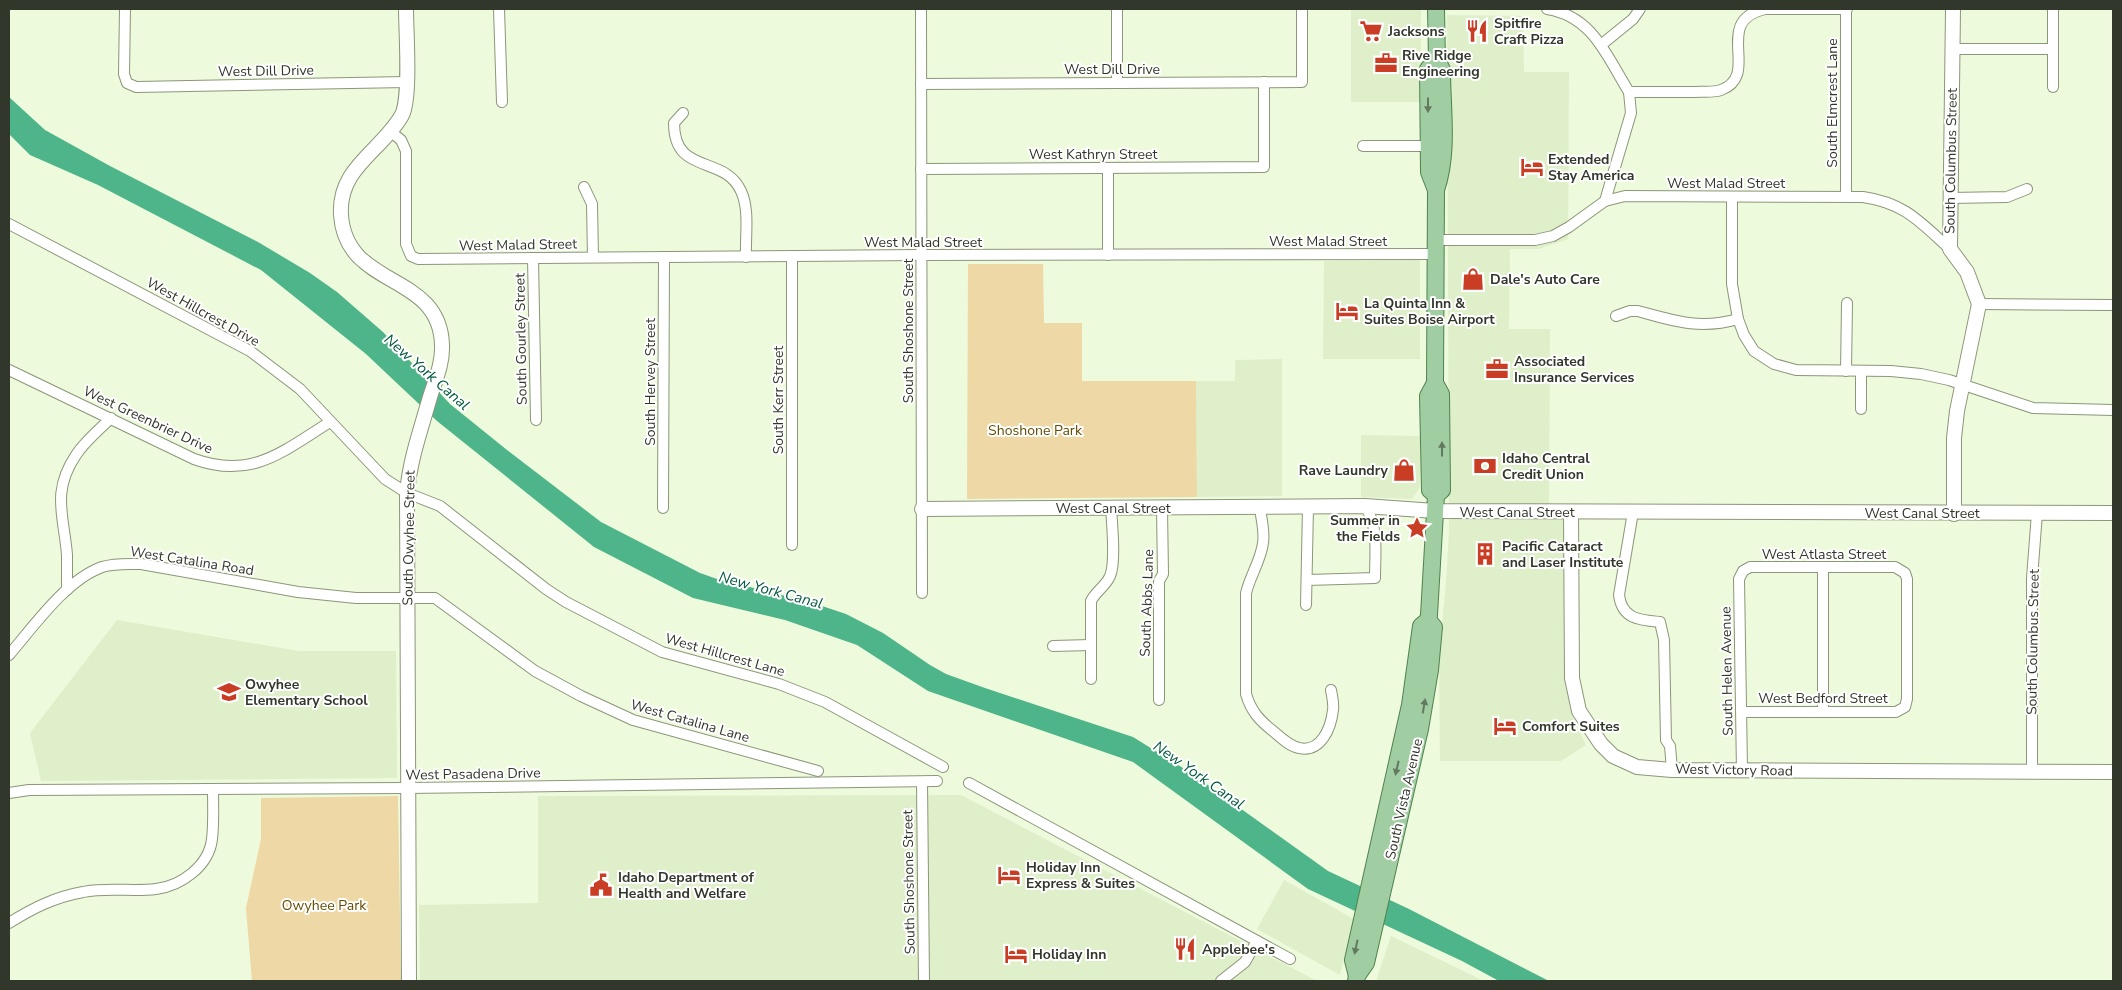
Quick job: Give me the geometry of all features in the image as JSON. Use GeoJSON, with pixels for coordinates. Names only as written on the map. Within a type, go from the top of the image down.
{"type":"FeatureCollection","features":[{"type":"Feature","properties":{"kind":"main road","name":"South Vista Avenue"},"geometry":{"type":"LineString","coordinates":[[1356,978],[1353,960],[1369,920],[1377,887],[1410,705],[1421,626],[1428,620],[1436,503],[1430,490],[1428,396],[1435,383],[1436,190],[1442,173],[1443,148],[1442,70],[1437,59],[1436,9]]}},
{"type":"Feature","properties":{"kind":"main road","name":"South Vista Avenue"},"geometry":{"type":"LineString","coordinates":[[1436,190],[1428,172],[1428,69],[1437,59]]}},
{"type":"Feature","properties":{"kind":"street","name":"West Dill Drive"},"geometry":{"type":"LineString","coordinates":[[125,9],[124,74],[127,83],[136,87],[407,82]]}},
{"type":"Feature","properties":{"kind":"street","name":"South Owyhee Street"},"geometry":{"type":"LineString","coordinates":[[406,9],[407,82],[403,113],[390,131],[352,173],[342,195],[341,213],[343,230],[358,257],[371,268],[418,295],[432,312],[442,345],[440,365],[411,460],[407,493],[408,981]]}},
{"type":"Feature","properties":{"kind":"street"},"geometry":{"type":"LineString","coordinates":[[499,9],[502,102]]}},
{"type":"Feature","properties":{"kind":"street","name":"South Shoshone Street"},"geometry":{"type":"LineString","coordinates":[[921,9],[922,593]]}},
{"type":"Feature","properties":{"kind":"street"},"geometry":{"type":"LineString","coordinates":[[1117,9],[1117,83]]}},
{"type":"Feature","properties":{"kind":"street","name":"West Dill Drive"},"geometry":{"type":"LineString","coordinates":[[921,84],[1302,82],[1302,9]]}},
{"type":"Feature","properties":{"kind":"street"},"geometry":{"type":"LineString","coordinates":[[1547,9],[1568,15],[1580,21],[1589,29],[1601,45],[1629,92],[1631,113],[1606,200]]}},
{"type":"Feature","properties":{"kind":"street"},"geometry":{"type":"LineString","coordinates":[[1601,45],[1633,19],[1640,9]]}},
{"type":"Feature","properties":{"kind":"street"},"geometry":{"type":"LineString","coordinates":[[1629,92],[1719,91],[1732,83],[1739,72],[1738,35],[1744,18],[1754,12],[1765,9],[1846,9]]}},
{"type":"Feature","properties":{"kind":"street","name":"South Elmcrest Lane"},"geometry":{"type":"LineString","coordinates":[[1846,9],[1846,196]]}},
{"type":"Feature","properties":{"kind":"street","name":"South Columbus Street"},"geometry":{"type":"LineString","coordinates":[[1953,9],[1950,249],[1967,272],[1979,304]]}},
{"type":"Feature","properties":{"kind":"street"},"geometry":{"type":"LineString","coordinates":[[2053,9],[2053,86]]}},
{"type":"Feature","properties":{"kind":"street"},"geometry":{"type":"LineString","coordinates":[[1953,49],[2053,49]]}},
{"type":"Feature","properties":{"kind":"street","name":"West Kathryn Street"},"geometry":{"type":"LineString","coordinates":[[921,169],[1264,167],[1264,82]]}},
{"type":"Feature","properties":{"kind":"street"},"geometry":{"type":"LineString","coordinates":[[683,113],[674,123],[674,137],[682,153],[690,159],[728,174],[742,193],[745,206],[746,257]]}},
{"type":"Feature","properties":{"kind":"street","name":"West Malad Street"},"geometry":{"type":"LineString","coordinates":[[390,131],[401,140],[406,151],[406,244],[410,256],[418,259],[1108,255],[1437,247],[1535,240],[1554,236],[1606,200],[1625,196],[1846,196],[1876,199],[1900,207],[1950,249]]}},
{"type":"Feature","properties":{"kind":"street"},"geometry":{"type":"LineString","coordinates":[[1364,146],[1428,146]]}},
{"type":"Feature","properties":{"kind":"street"},"geometry":{"type":"LineString","coordinates":[[1108,168],[1108,255]]}},
{"type":"Feature","properties":{"kind":"street"},"geometry":{"type":"LineString","coordinates":[[584,187],[592,204],[593,258]]}},
{"type":"Feature","properties":{"kind":"street"},"geometry":{"type":"LineString","coordinates":[[1951,198],[2007,197],[2028,189]]}},
{"type":"Feature","properties":{"kind":"street"},"geometry":{"type":"LineString","coordinates":[[1732,197],[1732,284],[1738,319],[1744,336],[1754,350],[1774,364],[1796,370],[1921,374],[1964,385],[2033,408],[2113,410]]}},
{"type":"Feature","properties":{"kind":"street","name":"West Hillcrest Drive"},"geometry":{"type":"LineString","coordinates":[[9,224],[250,351],[300,389],[385,478],[407,493]]}},
{"type":"Feature","properties":{"kind":"street","name":"South Kerr Street"},"geometry":{"type":"LineString","coordinates":[[792,256],[792,545]]}},
{"type":"Feature","properties":{"kind":"street","name":"South Hervey Street"},"geometry":{"type":"LineString","coordinates":[[663,508],[664,257]]}},
{"type":"Feature","properties":{"kind":"street","name":"South Gourley Street"},"geometry":{"type":"LineString","coordinates":[[533,258],[536,420]]}},
{"type":"Feature","properties":{"kind":"street"},"geometry":{"type":"LineString","coordinates":[[1846,371],[1847,303]]}},
{"type":"Feature","properties":{"kind":"street"},"geometry":{"type":"LineString","coordinates":[[1954,514],[1954,438],[1957,411],[1964,385],[1979,304],[2113,305]]}},
{"type":"Feature","properties":{"kind":"street"},"geometry":{"type":"LineString","coordinates":[[1616,316],[1630,311],[1638,311],[1690,325],[1722,324],[1738,319]]}},
{"type":"Feature","properties":{"kind":"street","name":"West Greenbrier Drive"},"geometry":{"type":"LineString","coordinates":[[9,370],[194,459],[210,464],[232,467],[253,465],[279,454],[330,422]]}},
{"type":"Feature","properties":{"kind":"street"},"geometry":{"type":"LineString","coordinates":[[1861,371],[1861,409]]}},
{"type":"Feature","properties":{"kind":"street"},"geometry":{"type":"LineString","coordinates":[[67,590],[67,555],[60,512],[60,492],[64,475],[77,453],[111,418]]}},
{"type":"Feature","properties":{"kind":"street","name":"West Hillcrest Lane"},"geometry":{"type":"LineString","coordinates":[[407,493],[440,506],[546,589],[566,602],[637,640],[662,652],[779,684],[825,702],[943,767]]}},
{"type":"Feature","properties":{"kind":"street","name":"West Canal Street"},"geometry":{"type":"LineString","coordinates":[[922,509],[1365,506],[1436,503],[1571,512],[2113,513]]}},
{"type":"Feature","properties":{"kind":"street"},"geometry":{"type":"LineString","coordinates":[[1306,605],[1308,506]]}},
{"type":"Feature","properties":{"kind":"street"},"geometry":{"type":"LineString","coordinates":[[1307,580],[1375,578],[1374,527],[1371,514],[1365,506]]}},
{"type":"Feature","properties":{"kind":"street"},"geometry":{"type":"LineString","coordinates":[[1260,507],[1264,533],[1263,545],[1249,580],[1246,593],[1246,694],[1250,707],[1257,718],[1290,744],[1299,748],[1309,748],[1320,742],[1328,732],[1334,708],[1330,690]]}},
{"type":"Feature","properties":{"kind":"street"},"geometry":{"type":"LineString","coordinates":[[1091,679],[1091,601],[1094,594],[1108,580],[1112,570],[1112,508]]}},
{"type":"Feature","properties":{"kind":"street","name":"South Abbs Lane"},"geometry":{"type":"LineString","coordinates":[[1159,700],[1159,581],[1163,574],[1162,508]]}},
{"type":"Feature","properties":{"kind":"street","name":"West Victory Road"},"geometry":{"type":"LineString","coordinates":[[1571,512],[1572,678],[1579,711],[1601,744],[1613,756],[1637,767],[1672,770],[2113,772]]}},
{"type":"Feature","properties":{"kind":"street"},"geometry":{"type":"LineString","coordinates":[[1633,512],[1619,594],[1620,606],[1627,614],[1643,620],[1660,622],[1664,640],[1666,740],[1670,746],[1672,770]]}},
{"type":"Feature","properties":{"kind":"street","name":"South Columbus Street"},"geometry":{"type":"LineString","coordinates":[[2032,772],[2032,578],[2037,512]]}},
{"type":"Feature","properties":{"kind":"street","name":"West Catalina Road"},"geometry":{"type":"LineString","coordinates":[[9,655],[67,590],[103,567],[121,564],[144,565],[298,592],[356,598],[407,598]]}},
{"type":"Feature","properties":{"kind":"street","name":"West Atlasta Street"},"geometry":{"type":"LineString","coordinates":[[1743,571],[1750,568],[1895,568],[1905,573],[1908,579],[1907,699],[1904,707]]}},
{"type":"Feature","properties":{"kind":"street"},"geometry":{"type":"LineString","coordinates":[[1823,568],[1823,712]]}},
{"type":"Feature","properties":{"kind":"street","name":"South Helen Avenue"},"geometry":{"type":"LineString","coordinates":[[1742,771],[1740,579],[1743,571]]}},
{"type":"Feature","properties":{"kind":"street","name":"West Catalina Lane"},"geometry":{"type":"LineString","coordinates":[[407,598],[436,598],[535,670],[581,696],[633,720],[818,771]]}},
{"type":"Feature","properties":{"kind":"street"},"geometry":{"type":"LineString","coordinates":[[1053,646],[1091,645]]}},
{"type":"Feature","properties":{"kind":"street","name":"West Bedford Street"},"geometry":{"type":"LineString","coordinates":[[1741,712],[1896,712],[1904,707]]}},
{"type":"Feature","properties":{"kind":"street","name":"West Pasadena Drive"},"geometry":{"type":"LineString","coordinates":[[9,793],[29,790],[407,788],[937,781]]}},
{"type":"Feature","properties":{"kind":"street","name":"South Shoshone Street"},"geometry":{"type":"LineString","coordinates":[[922,782],[924,981]]}},
{"type":"Feature","properties":{"kind":"street"},"geometry":{"type":"LineString","coordinates":[[969,783],[1290,959]]}},
{"type":"Feature","properties":{"kind":"street"},"geometry":{"type":"LineString","coordinates":[[9,922],[38,905],[83,892],[156,889],[174,885],[187,878],[202,862],[212,841],[213,789]]}},
{"type":"Feature","properties":{"kind":"street"},"geometry":{"type":"LineString","coordinates":[[1221,981],[1245,962],[1257,941]]}},
{"type":"Feature","properties":{"kind":"shaded area"},"geometry":{"type":"Polygon","coordinates":[[[1351,9],[1421,9],[1421,102],[1351,102],[1351,9]]]}},
{"type":"Feature","properties":{"kind":"shaded area"},"geometry":{"type":"Polygon","coordinates":[[[1447,15],[1523,16],[1524,72],[1569,72],[1568,239],[1539,249],[1510,249],[1509,329],[1550,329],[1549,519],[1565,519],[1565,683],[1572,716],[1586,745],[1561,761],[1440,761],[1439,655],[1449,532],[1447,15]]]}},
{"type":"Feature","properties":{"kind":"shaded area"},"geometry":{"type":"Polygon","coordinates":[[[9,97],[45,130],[110,166],[258,242],[310,273],[337,292],[383,332],[450,404],[601,522],[700,573],[810,602],[846,614],[883,633],[946,674],[1133,737],[1191,773],[1328,871],[1409,909],[1549,981],[1499,981],[1462,961],[1308,889],[1133,762],[928,691],[857,645],[785,620],[693,598],[594,547],[437,421],[366,354],[261,270],[98,185],[30,155],[9,134],[9,97]]]}},
{"type":"Feature","properties":{"kind":"shaded area"},"geometry":{"type":"Polygon","coordinates":[[[1420,260],[1420,359],[1323,359],[1324,261],[1420,260]]]}},
{"type":"Feature","properties":{"kind":"shaded area"},"geometry":{"type":"Polygon","coordinates":[[[1282,359],[1282,496],[1197,497],[1196,381],[1235,381],[1235,360],[1282,359]]]}},
{"type":"Feature","properties":{"kind":"shaded area"},"geometry":{"type":"Polygon","coordinates":[[[1361,435],[1420,436],[1420,487],[1412,499],[1361,497],[1361,435]]]}},
{"type":"Feature","properties":{"kind":"shaded area","name":"Owyhee Elementary School"},"geometry":{"type":"Polygon","coordinates":[[[117,620],[299,651],[396,651],[397,778],[41,781],[30,733],[117,620]]]}},
{"type":"Feature","properties":{"kind":"shaded area"},"geometry":{"type":"Polygon","coordinates":[[[961,795],[1317,981],[420,981],[419,905],[538,903],[538,796],[961,795]]]}},
{"type":"Feature","properties":{"kind":"shaded area"},"geometry":{"type":"Polygon","coordinates":[[[1284,880],[1354,919],[1340,975],[1257,929],[1284,880]]]}},
{"type":"Feature","properties":{"kind":"shaded area"},"geometry":{"type":"Polygon","coordinates":[[[1391,936],[1484,981],[1376,981],[1391,936]]]}},
{"type":"Feature","properties":{"kind":"green space","name":"Shoshone Park"},"geometry":{"type":"Polygon","coordinates":[[[968,264],[1043,264],[1044,323],[1082,323],[1082,381],[1196,381],[1197,497],[967,499],[968,264]]]}},
{"type":"Feature","properties":{"kind":"green space","name":"Owyhee Park"},"geometry":{"type":"Polygon","coordinates":[[[398,796],[401,981],[252,981],[246,908],[261,839],[261,798],[398,796]]]}},
{"type":"Feature","properties":{"kind":"place","name":"Jacksons"},"geometry":{"type":"Point","coordinates":[1371,31]}},
{"type":"Feature","properties":{"kind":"place","name":"Spitfire Craft Pizza"},"geometry":{"type":"Point","coordinates":[1477,31]}},
{"type":"Feature","properties":{"kind":"place","name":"Rive Ridge Engineering"},"geometry":{"type":"Point","coordinates":[1386,63]}},
{"type":"Feature","properties":{"kind":"place","name":"Extended Stay America"},"geometry":{"type":"Point","coordinates":[1532,167]}},
{"type":"Feature","properties":{"kind":"place","name":"Dale's Auto Care"},"geometry":{"type":"Point","coordinates":[1473,279]}},
{"type":"Feature","properties":{"kind":"place","name":"La Quinta Inn & Suites Boise Airport"},"geometry":{"type":"Point","coordinates":[1347,311]}},
{"type":"Feature","properties":{"kind":"place","name":"Associated Insurance Services"},"geometry":{"type":"Point","coordinates":[1497,369]}},
{"type":"Feature","properties":{"kind":"place","name":"Idaho Central Credit Union"},"geometry":{"type":"Point","coordinates":[1485,466]}},
{"type":"Feature","properties":{"kind":"place","name":"Rave Laundry"},"geometry":{"type":"Point","coordinates":[1404,470]}},
{"type":"Feature","properties":{"kind":"place","name":"Summer in the Fields"},"geometry":{"type":"Point","coordinates":[1417,528]}},
{"type":"Feature","properties":{"kind":"place","name":"Pacific Cataract and Laser Institute"},"geometry":{"type":"Point","coordinates":[1485,554]}},
{"type":"Feature","properties":{"kind":"place","name":"Owyhee Elementary School"},"geometry":{"type":"Point","coordinates":[229,692]}},
{"type":"Feature","properties":{"kind":"place","name":"Comfort Suites"},"geometry":{"type":"Point","coordinates":[1505,726]}},
{"type":"Feature","properties":{"kind":"place","name":"Holiday Inn Express & Suites"},"geometry":{"type":"Point","coordinates":[1009,875]}},
{"type":"Feature","properties":{"kind":"place","name":"Idaho Department of Health and Welfare"},"geometry":{"type":"Point","coordinates":[601,885]}},
{"type":"Feature","properties":{"kind":"place","name":"Applebee's"},"geometry":{"type":"Point","coordinates":[1185,949]}},
{"type":"Feature","properties":{"kind":"place","name":"Holiday Inn"},"geometry":{"type":"Point","coordinates":[1016,954]}},
{"type":"Feature","properties":{"kind":"water label","name":"New York Canal"},"geometry":{"type":"Point","coordinates":[427,372]}},
{"type":"Feature","properties":{"kind":"water label","name":"New York Canal"},"geometry":{"type":"Point","coordinates":[771,590]}},
{"type":"Feature","properties":{"kind":"water label","name":"New York Canal"},"geometry":{"type":"Point","coordinates":[1199,775]}}]}
